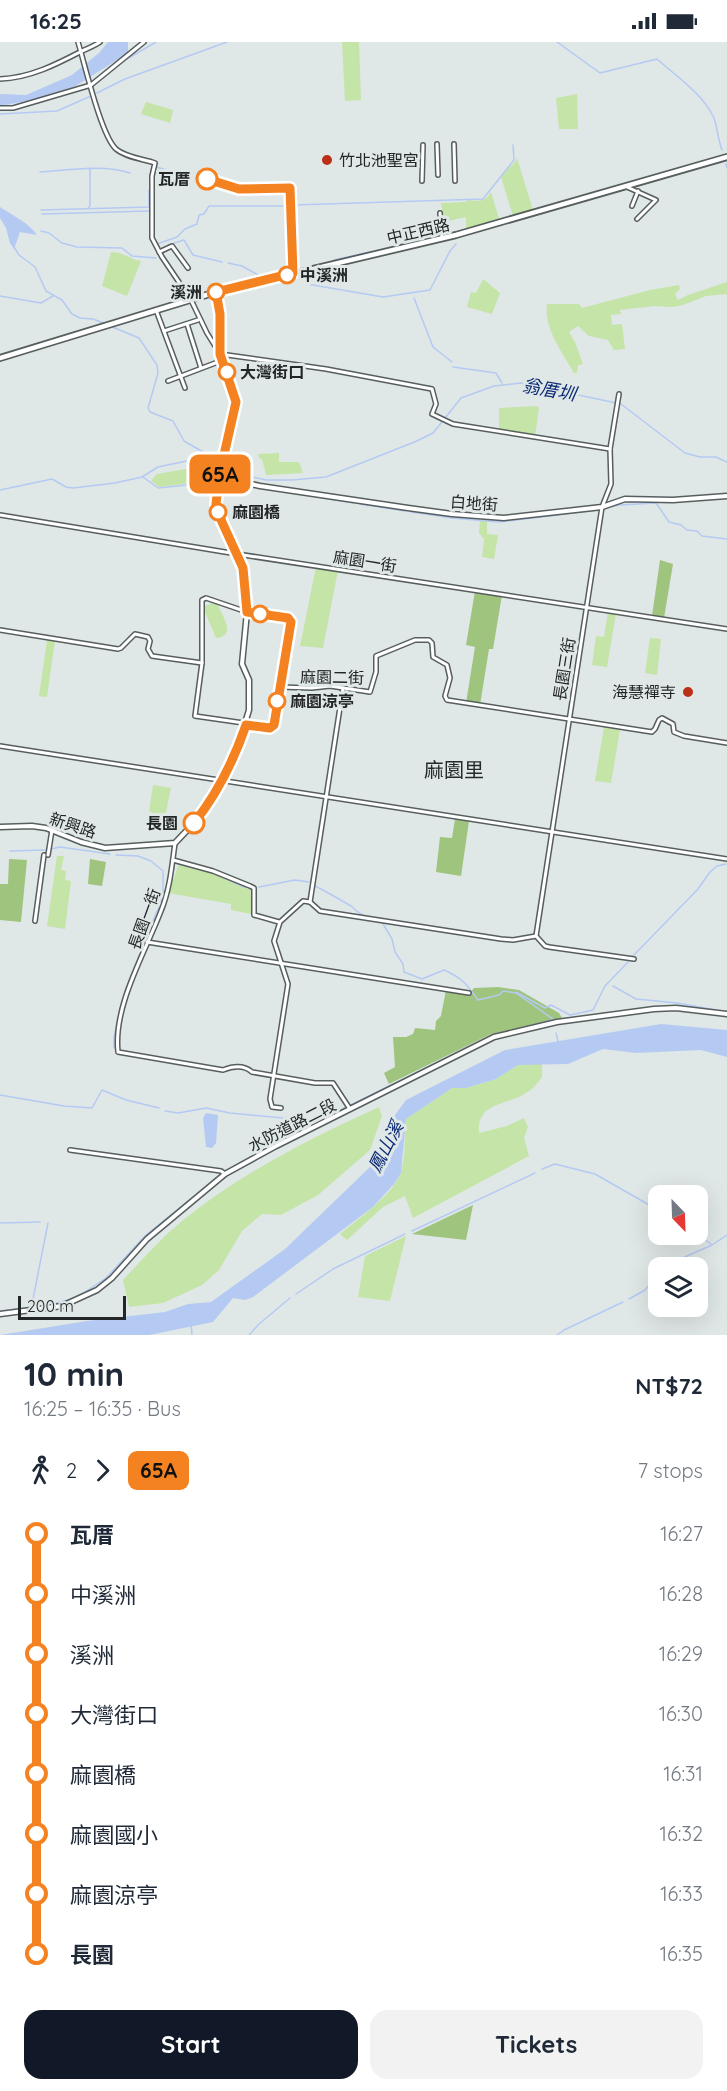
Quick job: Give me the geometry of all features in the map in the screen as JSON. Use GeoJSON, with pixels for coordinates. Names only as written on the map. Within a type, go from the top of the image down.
{"type":"FeatureCollection","features":[{"type":"Feature","properties":{"kind":"main road","name":"中正西路"},"geometry":{"type":"LineString","coordinates":[[0,358],[216,292],[442,238],[727,157]]}},
{"type":"Feature","properties":{"kind":"street"},"geometry":{"type":"LineString","coordinates":[[78,42],[105,133],[114,148],[122,153],[155,163],[152,176],[152,238],[191,300],[220,354],[236,402],[216,492],[218,512],[244,572],[247,612],[242,664],[249,680],[250,697],[246,725],[235,756],[222,781],[195,822],[175,843]]}},
{"type":"Feature","properties":{"kind":"street"},"geometry":{"type":"LineString","coordinates":[[0,79],[11,79],[47,68],[92,48],[100,42]]}},
{"type":"Feature","properties":{"kind":"street"},"geometry":{"type":"LineString","coordinates":[[0,108],[13,108],[91,85],[144,42]]}},
{"type":"Feature","properties":{"kind":"street"},"geometry":{"type":"LineString","coordinates":[[437,144],[438,175]]}},
{"type":"Feature","properties":{"kind":"street"},"geometry":{"type":"LineString","coordinates":[[454,144],[455,180]]}},
{"type":"Feature","properties":{"kind":"street"},"geometry":{"type":"LineString","coordinates":[[422,181],[423,145]]}},
{"type":"Feature","properties":{"kind":"street"},"geometry":{"type":"LineString","coordinates":[[627,187],[656,200],[637,219]]}},
{"type":"Feature","properties":{"kind":"street"},"geometry":{"type":"LineString","coordinates":[[632,206],[638,192]]}},
{"type":"Feature","properties":{"kind":"street"},"geometry":{"type":"LineString","coordinates":[[440,213],[442,238]]}},
{"type":"Feature","properties":{"kind":"street"},"geometry":{"type":"LineString","coordinates":[[159,252],[172,246],[188,268]]}},
{"type":"Feature","properties":{"kind":"street"},"geometry":{"type":"LineString","coordinates":[[216,292],[220,314],[220,354]]}},
{"type":"Feature","properties":{"kind":"street"},"geometry":{"type":"LineString","coordinates":[[156,310],[185,388]]}},
{"type":"Feature","properties":{"kind":"street"},"geometry":{"type":"LineString","coordinates":[[164,331],[198,320]]}},
{"type":"Feature","properties":{"kind":"street"},"geometry":{"type":"LineString","coordinates":[[187,324],[201,368]]}},
{"type":"Feature","properties":{"kind":"street"},"geometry":{"type":"LineString","coordinates":[[220,354],[326,369],[432,389],[436,404],[432,414],[460,426],[610,449]]}},
{"type":"Feature","properties":{"kind":"street"},"geometry":{"type":"LineString","coordinates":[[168,381],[218,362]]}},
{"type":"Feature","properties":{"kind":"street","name":"長園三街"},"geometry":{"type":"LineString","coordinates":[[536,936],[550,831],[602,507],[611,484],[610,449],[619,394]]}},
{"type":"Feature","properties":{"kind":"street","name":"白地街"},"geometry":{"type":"LineString","coordinates":[[219,477],[260,486],[474,516],[514,517],[602,507],[625,499],[673,500],[727,496]]}},
{"type":"Feature","properties":{"kind":"street","name":"麻園一街"},"geometry":{"type":"LineString","coordinates":[[0,515],[237,554],[727,629]]}},
{"type":"Feature","properties":{"kind":"street","name":"麻園二街"},"geometry":{"type":"LineString","coordinates":[[202,663],[202,600],[206,598],[247,612],[290,620],[279,687],[330,686],[370,692],[376,672],[376,656],[415,640],[429,640],[432,643],[434,657],[447,665],[450,678],[445,696],[447,700],[652,732],[658,720],[662,718],[673,724],[674,732],[684,736],[727,743]]}},
{"type":"Feature","properties":{"kind":"street"},"geometry":{"type":"LineString","coordinates":[[0,630],[118,650],[135,634],[148,637],[150,640],[148,649],[152,656],[202,663],[195,716],[272,727],[279,687]]}},
{"type":"Feature","properties":{"kind":"street"},"geometry":{"type":"LineString","coordinates":[[310,902],[343,688]]}},
{"type":"Feature","properties":{"kind":"street"},"geometry":{"type":"LineString","coordinates":[[0,746],[727,859]]}},
{"type":"Feature","properties":{"kind":"street","name":"新興路"},"geometry":{"type":"LineString","coordinates":[[0,827],[32,826],[52,829],[81,842],[105,848],[175,843]]}},
{"type":"Feature","properties":{"kind":"street"},"geometry":{"type":"LineString","coordinates":[[35,921],[52,829]]}},
{"type":"Feature","properties":{"kind":"street","name":"長園一街"},"geometry":{"type":"LineString","coordinates":[[175,843],[162,910],[126,997],[117,1035],[118,1052],[224,1070],[233,1066],[248,1068],[252,1072],[274,1077]]}},
{"type":"Feature","properties":{"kind":"street"},"geometry":{"type":"LineString","coordinates":[[173,860],[213,871],[254,888],[254,915],[280,922]]}},
{"type":"Feature","properties":{"kind":"street"},"geometry":{"type":"LineString","coordinates":[[281,1108],[273,1108],[270,1105],[288,984],[274,941],[280,922],[303,901],[310,902],[318,910],[501,939],[513,940],[536,936],[545,946],[549,947],[634,959]]}},
{"type":"Feature","properties":{"kind":"street"},"geometry":{"type":"LineString","coordinates":[[147,942],[469,993]]}},
{"type":"Feature","properties":{"kind":"street","name":"水防道路二段"},"geometry":{"type":"LineString","coordinates":[[0,1314],[62,1306],[98,1290],[147,1239],[223,1172],[348,1107],[494,1037],[518,1030],[594,1016],[654,1009],[676,1008],[727,1014]]}},
{"type":"Feature","properties":{"kind":"street"},"geometry":{"type":"LineString","coordinates":[[274,1077],[315,1083],[333,1083],[348,1107]]}},
{"type":"Feature","properties":{"kind":"street"},"geometry":{"type":"LineString","coordinates":[[70,1150],[223,1172]]}},
{"type":"Feature","properties":{"kind":"green space"},"geometry":{"type":"Polygon","coordinates":[[[342,42],[359,42],[361,100],[345,101],[342,42]]]}},
{"type":"Feature","properties":{"kind":"green space"},"geometry":{"type":"Polygon","coordinates":[[[577,94],[578,129],[559,129],[556,98],[577,94]]]}},
{"type":"Feature","properties":{"kind":"green space"},"geometry":{"type":"Polygon","coordinates":[[[146,102],[173,110],[170,123],[141,114],[146,102]]]}},
{"type":"Feature","properties":{"kind":"green space"},"geometry":{"type":"Polygon","coordinates":[[[517,158],[533,210],[513,216],[501,177],[517,158]]]}},
{"type":"Feature","properties":{"kind":"green space"},"geometry":{"type":"Polygon","coordinates":[[[491,192],[499,219],[466,229],[466,217],[444,222],[441,203],[481,200],[491,192]]]}},
{"type":"Feature","properties":{"kind":"green space"},"geometry":{"type":"Polygon","coordinates":[[[111,252],[141,261],[127,296],[102,286],[111,252]]]}},
{"type":"Feature","properties":{"kind":"green space"},"geometry":{"type":"Polygon","coordinates":[[[483,279],[500,293],[492,314],[467,307],[471,292],[476,293],[483,279]]]}},
{"type":"Feature","properties":{"kind":"green space"},"geometry":{"type":"Polygon","coordinates":[[[727,282],[727,294],[706,296],[672,307],[654,306],[620,310],[621,314],[611,315],[612,325],[622,324],[625,349],[614,350],[608,340],[589,336],[578,326],[569,332],[583,364],[578,365],[577,373],[574,373],[560,349],[548,322],[547,304],[579,304],[582,308],[650,290],[679,285],[680,289],[675,294],[678,300],[727,282]]]}},
{"type":"Feature","properties":{"kind":"green space"},"geometry":{"type":"Polygon","coordinates":[[[537,406],[539,408],[535,437],[499,431],[499,408],[537,406]]]}},
{"type":"Feature","properties":{"kind":"green space"},"geometry":{"type":"Polygon","coordinates":[[[279,453],[279,462],[299,462],[303,473],[266,475],[262,459],[258,454],[279,453]]]}},
{"type":"Feature","properties":{"kind":"green space"},"geometry":{"type":"Polygon","coordinates":[[[219,463],[216,480],[159,487],[151,481],[157,474],[219,463]]]}},
{"type":"Feature","properties":{"kind":"green space"},"geometry":{"type":"Polygon","coordinates":[[[480,520],[487,520],[487,534],[498,535],[494,559],[482,557],[484,539],[479,533],[480,520]]]}},
{"type":"Feature","properties":{"kind":"green space"},"geometry":{"type":"Polygon","coordinates":[[[660,560],[673,564],[664,618],[652,616],[660,560]]]}},
{"type":"Feature","properties":{"kind":"green space"},"geometry":{"type":"Polygon","coordinates":[[[316,567],[338,570],[323,648],[300,646],[316,567]]]}},
{"type":"Feature","properties":{"kind":"green space"},"geometry":{"type":"Polygon","coordinates":[[[475,591],[502,595],[493,649],[489,649],[480,705],[466,703],[475,647],[466,645],[475,591]]]}},
{"type":"Feature","properties":{"kind":"green space"},"geometry":{"type":"Polygon","coordinates":[[[212,603],[218,605],[227,626],[226,634],[222,637],[216,638],[203,607],[212,603]]]}},
{"type":"Feature","properties":{"kind":"green space"},"geometry":{"type":"Polygon","coordinates":[[[608,612],[616,613],[607,667],[592,665],[596,636],[604,637],[608,612]]]}},
{"type":"Feature","properties":{"kind":"green space"},"geometry":{"type":"Polygon","coordinates":[[[650,638],[661,639],[657,675],[645,673],[650,638]]]}},
{"type":"Feature","properties":{"kind":"green space"},"geometry":{"type":"Polygon","coordinates":[[[47,640],[55,641],[47,697],[39,696],[47,640]]]}},
{"type":"Feature","properties":{"kind":"green space"},"geometry":{"type":"Polygon","coordinates":[[[604,727],[620,730],[611,783],[595,781],[604,727]]]}},
{"type":"Feature","properties":{"kind":"green space"},"geometry":{"type":"Polygon","coordinates":[[[153,785],[171,788],[164,822],[160,821],[160,816],[149,811],[153,785]]]}},
{"type":"Feature","properties":{"kind":"green space"},"geometry":{"type":"Polygon","coordinates":[[[455,819],[469,821],[461,876],[436,872],[440,837],[452,838],[455,819]]]}},
{"type":"Feature","properties":{"kind":"green space"},"geometry":{"type":"Polygon","coordinates":[[[57,856],[64,856],[61,870],[66,871],[65,880],[71,881],[65,929],[47,926],[57,856]]]}},
{"type":"Feature","properties":{"kind":"green space"},"geometry":{"type":"Polygon","coordinates":[[[9,859],[27,860],[21,922],[0,920],[0,884],[8,884],[9,859]]]}},
{"type":"Feature","properties":{"kind":"green space"},"geometry":{"type":"Polygon","coordinates":[[[90,859],[106,862],[102,886],[88,884],[90,859]]]}},
{"type":"Feature","properties":{"kind":"green space"},"geometry":{"type":"Polygon","coordinates":[[[179,864],[214,873],[253,891],[251,914],[231,910],[231,904],[168,893],[179,864]]]}},
{"type":"Feature","properties":{"kind":"green space"},"geometry":{"type":"Polygon","coordinates":[[[498,987],[519,990],[559,1013],[562,1018],[491,1034],[389,1084],[384,1073],[395,1067],[393,1037],[406,1037],[413,1034],[415,1028],[435,1030],[436,1021],[441,1016],[446,990],[468,995],[474,988],[498,987]]]}},
{"type":"Feature","properties":{"kind":"green space"},"geometry":{"type":"Polygon","coordinates":[[[542,1063],[542,1077],[533,1088],[522,1096],[489,1109],[480,1122],[479,1133],[507,1126],[524,1118],[528,1127],[524,1138],[529,1156],[413,1218],[405,1196],[383,1207],[347,1240],[340,1234],[373,1207],[389,1191],[400,1175],[406,1119],[452,1088],[466,1088],[496,1079],[518,1065],[542,1063]]]}},
{"type":"Feature","properties":{"kind":"green space"},"geometry":{"type":"Polygon","coordinates":[[[379,1107],[382,1116],[370,1150],[318,1195],[281,1215],[262,1214],[242,1231],[219,1270],[202,1285],[163,1303],[129,1307],[123,1280],[181,1222],[227,1188],[276,1158],[379,1107]]]}},
{"type":"Feature","properties":{"kind":"green space"},"geometry":{"type":"Polygon","coordinates":[[[473,1205],[466,1240],[412,1234],[473,1205]]]}},
{"type":"Feature","properties":{"kind":"green space"},"geometry":{"type":"Polygon","coordinates":[[[406,1236],[390,1301],[358,1297],[365,1256],[406,1236]]]}},
{"type":"Feature","properties":{"kind":"water"},"geometry":{"type":"Polygon","coordinates":[[[108,42],[128,42],[128,53],[74,87],[32,100],[0,106],[0,94],[26,95],[72,75],[99,53],[108,42]]]}},
{"type":"Feature","properties":{"kind":"water"},"geometry":{"type":"Polygon","coordinates":[[[0,207],[25,223],[37,235],[20,232],[14,249],[0,218],[0,207]]]}},
{"type":"Feature","properties":{"kind":"water","name":"鳳山溪"},"geometry":{"type":"Polygon","coordinates":[[[661,1024],[727,1030],[727,1057],[701,1050],[636,1053],[603,1049],[568,1064],[518,1065],[496,1079],[466,1088],[452,1088],[406,1119],[401,1173],[373,1207],[253,1297],[245,1300],[233,1298],[213,1322],[149,1335],[0,1335],[87,1321],[165,1312],[188,1304],[211,1302],[285,1249],[371,1166],[389,1138],[395,1115],[406,1100],[505,1050],[661,1024]]]}},
{"type":"Feature","properties":{"kind":"water"},"geometry":{"type":"Polygon","coordinates":[[[206,1113],[218,1115],[216,1143],[212,1148],[206,1147],[203,1118],[206,1113]]]}},
{"type":"Feature","properties":{"kind":"waterway"},"geometry":{"type":"LineString","coordinates":[[127,59],[156,42]]}},
{"type":"Feature","properties":{"kind":"waterway"},"geometry":{"type":"LineString","coordinates":[[97,93],[125,79],[227,42]]}},
{"type":"Feature","properties":{"kind":"waterway"},"geometry":{"type":"LineString","coordinates":[[557,42],[600,73],[657,59],[688,86],[709,109],[715,121],[722,150]]}},
{"type":"Feature","properties":{"kind":"waterway"},"geometry":{"type":"LineString","coordinates":[[0,114],[57,111],[91,96]]}},
{"type":"Feature","properties":{"kind":"waterway"},"geometry":{"type":"LineString","coordinates":[[294,205],[483,199],[514,160],[513,145]]}},
{"type":"Feature","properties":{"kind":"waterway"},"geometry":{"type":"LineString","coordinates":[[726,164],[727,168]]}},
{"type":"Feature","properties":{"kind":"waterway"},"geometry":{"type":"LineString","coordinates":[[156,167],[178,173]]}},
{"type":"Feature","properties":{"kind":"waterway"},"geometry":{"type":"LineString","coordinates":[[40,172],[98,168],[130,173]]}},
{"type":"Feature","properties":{"kind":"waterway"},"geometry":{"type":"LineString","coordinates":[[88,208],[90,206],[90,169]]}},
{"type":"Feature","properties":{"kind":"waterway"},"geometry":{"type":"LineString","coordinates":[[41,210],[149,207],[149,190]]}},
{"type":"Feature","properties":{"kind":"waterway"},"geometry":{"type":"LineString","coordinates":[[232,190],[244,192],[284,190],[289,196],[289,205]]}},
{"type":"Feature","properties":{"kind":"waterway"},"geometry":{"type":"LineString","coordinates":[[157,244],[177,237],[185,229],[197,224],[199,215],[204,214],[209,206],[290,206]]}},
{"type":"Feature","properties":{"kind":"waterway"},"geometry":{"type":"LineString","coordinates":[[42,214],[149,211]]}},
{"type":"Feature","properties":{"kind":"waterway"},"geometry":{"type":"LineString","coordinates":[[41,231],[49,233],[62,243],[77,247],[122,248],[132,256],[156,258]]}},
{"type":"Feature","properties":{"kind":"waterway"},"geometry":{"type":"LineString","coordinates":[[174,243],[184,240],[193,255],[222,262]]}},
{"type":"Feature","properties":{"kind":"waterway"},"geometry":{"type":"LineString","coordinates":[[376,251],[412,242]]}},
{"type":"Feature","properties":{"kind":"waterway"},"geometry":{"type":"LineString","coordinates":[[307,284],[383,297],[430,290],[456,244]]}},
{"type":"Feature","properties":{"kind":"waterway"},"geometry":{"type":"LineString","coordinates":[[14,247],[19,255],[35,267],[46,291],[62,300],[72,314],[106,324]]}},
{"type":"Feature","properties":{"kind":"waterway"},"geometry":{"type":"LineString","coordinates":[[334,260],[370,252]]}},
{"type":"Feature","properties":{"kind":"waterway"},"geometry":{"type":"LineString","coordinates":[[228,263],[242,266],[260,276]]}},
{"type":"Feature","properties":{"kind":"waterway"},"geometry":{"type":"LineString","coordinates":[[0,296],[41,303],[53,296]]}},
{"type":"Feature","properties":{"kind":"waterway"},"geometry":{"type":"LineString","coordinates":[[414,298],[433,347],[452,362]]}},
{"type":"Feature","properties":{"kind":"waterway"},"geometry":{"type":"LineString","coordinates":[[110,326],[139,338],[157,365],[158,373],[148,408],[150,412],[173,421],[184,441],[210,456]]}},
{"type":"Feature","properties":{"kind":"waterway"},"geometry":{"type":"LineString","coordinates":[[453,367],[496,373],[502,383]]}},
{"type":"Feature","properties":{"kind":"waterway","name":"翁厝圳"},"geometry":{"type":"LineString","coordinates":[[226,457],[238,457],[253,477],[266,480],[326,477],[433,433],[461,398],[494,386],[521,383],[621,404],[685,453],[700,457],[716,457],[727,462]]}},
{"type":"Feature","properties":{"kind":"waterway"},"geometry":{"type":"LineString","coordinates":[[0,490],[52,479],[66,487],[73,488],[115,483],[142,477],[158,467],[211,456],[221,457]]}},
{"type":"Feature","properties":{"kind":"waterway"},"geometry":{"type":"LineString","coordinates":[[143,477],[158,488],[215,482]]}},
{"type":"Feature","properties":{"kind":"waterway"},"geometry":{"type":"LineString","coordinates":[[221,483],[235,483],[354,503]]}},
{"type":"Feature","properties":{"kind":"waterway"},"geometry":{"type":"LineString","coordinates":[[604,508],[656,503],[669,522],[681,525],[687,530],[697,531],[702,536],[727,539]]}},
{"type":"Feature","properties":{"kind":"waterway"},"geometry":{"type":"LineString","coordinates":[[360,504],[405,511]]}},
{"type":"Feature","properties":{"kind":"waterway"},"geometry":{"type":"LineString","coordinates":[[411,512],[499,522],[598,510]]}},
{"type":"Feature","properties":{"kind":"waterway"},"geometry":{"type":"LineString","coordinates":[[51,849],[60,847],[110,854]]}},
{"type":"Feature","properties":{"kind":"waterway"},"geometry":{"type":"LineString","coordinates":[[10,851],[45,850]]}},
{"type":"Feature","properties":{"kind":"waterway"},"geometry":{"type":"LineString","coordinates":[[116,855],[138,856],[151,861],[163,871],[163,898]]}},
{"type":"Feature","properties":{"kind":"waterway"},"geometry":{"type":"LineString","coordinates":[[177,864],[193,867]]}},
{"type":"Feature","properties":{"kind":"waterway"},"geometry":{"type":"LineString","coordinates":[[633,956],[698,889],[710,872],[717,866],[726,864]]}},
{"type":"Feature","properties":{"kind":"waterway"},"geometry":{"type":"LineString","coordinates":[[218,875],[244,887],[249,887]]}},
{"type":"Feature","properties":{"kind":"waterway"},"geometry":{"type":"LineString","coordinates":[[259,887],[295,880],[309,882]]}},
{"type":"Feature","properties":{"kind":"waterway"},"geometry":{"type":"LineString","coordinates":[[315,886],[363,915]]}},
{"type":"Feature","properties":{"kind":"waterway"},"geometry":{"type":"LineString","coordinates":[[140,955],[167,887]]}},
{"type":"Feature","properties":{"kind":"waterway"},"geometry":{"type":"LineString","coordinates":[[372,921],[382,922],[392,939],[404,972],[422,979],[444,970],[464,982],[478,1000],[499,995],[503,991],[516,993],[553,1019]]}},
{"type":"Feature","properties":{"kind":"waterway"},"geometry":{"type":"LineString","coordinates":[[516,992],[545,1008],[551,1005],[570,1015],[593,1010],[605,986],[628,962]]}},
{"type":"Feature","properties":{"kind":"waterway"},"geometry":{"type":"LineString","coordinates":[[125,992],[130,979]]}},
{"type":"Feature","properties":{"kind":"waterway"},"geometry":{"type":"LineString","coordinates":[[613,986],[636,999],[677,1003],[727,1012]]}},
{"type":"Feature","properties":{"kind":"waterway"},"geometry":{"type":"LineString","coordinates":[[119,1014],[122,1002]]}},
{"type":"Feature","properties":{"kind":"waterway"},"geometry":{"type":"LineString","coordinates":[[114,1048],[118,1019]]}},
{"type":"Feature","properties":{"kind":"waterway"},"geometry":{"type":"LineString","coordinates":[[0,1311],[50,1305],[82,1294],[106,1278],[145,1236],[225,1171],[310,1125],[477,1043],[497,1034],[553,1020]]}},
{"type":"Feature","properties":{"kind":"waterway"},"geometry":{"type":"LineString","coordinates":[[556,1033],[558,1041]]}},
{"type":"Feature","properties":{"kind":"waterway"},"geometry":{"type":"LineString","coordinates":[[0,1095],[64,1106],[92,1108],[102,1090],[126,1100],[159,1108]]}},
{"type":"Feature","properties":{"kind":"waterway"},"geometry":{"type":"LineString","coordinates":[[165,1111],[178,1113],[206,1108],[230,1113],[303,1120],[308,1124]]}},
{"type":"Feature","properties":{"kind":"waterway"},"geometry":{"type":"LineString","coordinates":[[542,1169],[555,1164],[595,1174],[648,1204]]}},
{"type":"Feature","properties":{"kind":"waterway"},"geometry":{"type":"LineString","coordinates":[[412,1231],[535,1173]]}},
{"type":"Feature","properties":{"kind":"waterway"},"geometry":{"type":"LineString","coordinates":[[0,1223],[40,1222]]}},
{"type":"Feature","properties":{"kind":"waterway"},"geometry":{"type":"LineString","coordinates":[[33,1307],[48,1223]]}},
{"type":"Feature","properties":{"kind":"waterway"},"geometry":{"type":"LineString","coordinates":[[296,1294],[333,1269],[405,1234]]}},
{"type":"Feature","properties":{"kind":"waterway"},"geometry":{"type":"LineString","coordinates":[[685,1257],[712,1245],[727,1235]]}},
{"type":"Feature","properties":{"kind":"waterway"},"geometry":{"type":"LineString","coordinates":[[629,1299],[648,1287]]}},
{"type":"Feature","properties":{"kind":"waterway"},"geometry":{"type":"LineString","coordinates":[[249,1335],[290,1298]]}},
{"type":"Feature","properties":{"kind":"waterway"},"geometry":{"type":"LineString","coordinates":[[557,1335],[623,1302]]}},
{"type":"Feature","properties":{"kind":"waterway"},"geometry":{"type":"LineString","coordinates":[[191,1324],[192,1335]]}},
{"type":"Feature","properties":{"kind":"bus line","name":"65A"},"geometry":{"type":"LineString","coordinates":[[194,823],[211,800],[235,756],[246,725],[270,728],[274,725],[291,622],[288,618],[247,612],[243,568],[216,504],[216,492],[236,402],[220,354],[220,314],[216,292],[293,273],[290,188],[239,189],[207,179]]}},
{"type":"Feature","properties":{"kind":"place","name":"竹北池聖宮"},"geometry":{"type":"Point","coordinates":[327,160]}},
{"type":"Feature","properties":{"kind":"place","name":"瓦厝"},"geometry":{"type":"Point","coordinates":[207,179]}},
{"type":"Feature","properties":{"kind":"place","name":"中溪洲"},"geometry":{"type":"Point","coordinates":[287,275]}},
{"type":"Feature","properties":{"kind":"place","name":"溪洲"},"geometry":{"type":"Point","coordinates":[216,292]}},
{"type":"Feature","properties":{"kind":"place","name":"大灣街口"},"geometry":{"type":"Point","coordinates":[227,372]}},
{"type":"Feature","properties":{"kind":"place","name":"麻園橋"},"geometry":{"type":"Point","coordinates":[218,512]}},
{"type":"Feature","properties":{"kind":"place","name":"海慧禪寺"},"geometry":{"type":"Point","coordinates":[688,692]}},
{"type":"Feature","properties":{"kind":"place","name":"麻園涼亭"},"geometry":{"type":"Point","coordinates":[277,701]}},
{"type":"Feature","properties":{"kind":"place","name":"長園"},"geometry":{"type":"Point","coordinates":[194,823]}},
{"type":"Feature","properties":{"kind":"district","name":"麻園里"},"geometry":{"type":"Point","coordinates":[454,770]}}]}
